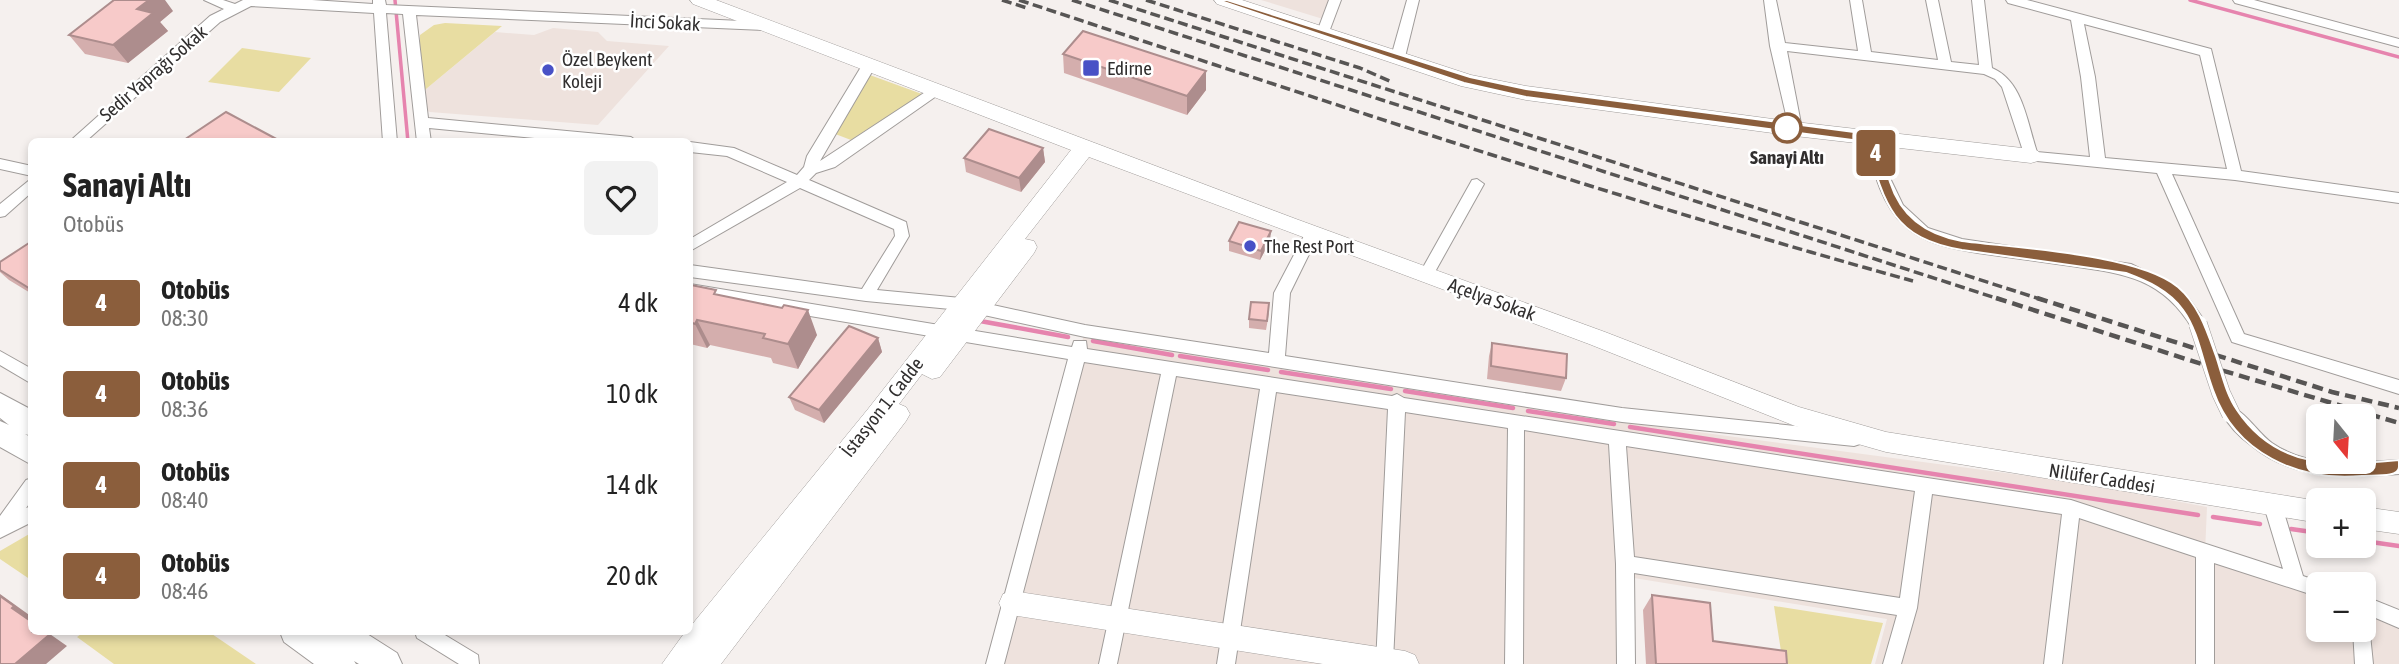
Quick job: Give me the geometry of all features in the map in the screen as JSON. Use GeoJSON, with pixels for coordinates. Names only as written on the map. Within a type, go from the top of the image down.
{"type":"FeatureCollection","features":[{"type":"Feature","properties":{"kind":"main road"},"geometry":{"type":"LineString","coordinates":[[698,0],[764,26]]}},
{"type":"Feature","properties":{"kind":"main road"},"geometry":{"type":"LineString","coordinates":[[1223,0],[1468,80],[1526,93],[1795,129],[2031,156]]}},
{"type":"Feature","properties":{"kind":"main road","name":"İnci Sokak"},"geometry":{"type":"LineString","coordinates":[[764,26],[1092,150]]}},
{"type":"Feature","properties":{"kind":"main road","name":"Açelya Sokak"},"geometry":{"type":"LineString","coordinates":[[1092,150],[1597,338],[1795,416],[1886,442]]}},
{"type":"Feature","properties":{"kind":"main road","name":"İstasyon 1. Cadde"},"geometry":{"type":"LineString","coordinates":[[704,664],[970,306],[1092,150]]}},
{"type":"Feature","properties":{"kind":"main road","name":"İstasyon 1. Cadde"},"geometry":{"type":"LineString","coordinates":[[676,664],[949,335]]}},
{"type":"Feature","properties":{"kind":"main road"},"geometry":{"type":"LineString","coordinates":[[0,404],[28,422]]}},
{"type":"Feature","properties":{"kind":"main road"},"geometry":{"type":"LineString","coordinates":[[0,433],[28,450]]}},
{"type":"Feature","properties":{"kind":"main road","name":"Nilüfer Caddesi"},"geometry":{"type":"LineString","coordinates":[[1886,442],[2306,510]]}},
{"type":"Feature","properties":{"kind":"main road"},"geometry":{"type":"LineString","coordinates":[[2376,520],[2399,523]]}},
{"type":"Feature","properties":{"kind":"main road"},"geometry":{"type":"LineString","coordinates":[[1012,603],[1395,662]]}},
{"type":"Feature","properties":{"kind":"main road"},"geometry":{"type":"LineString","coordinates":[[299,635],[340,664]]}},
{"type":"Feature","properties":{"kind":"main road"},"geometry":{"type":"LineString","coordinates":[[342,635],[386,664]]}},
{"type":"Feature","properties":{"kind":"street","name":"İnci Sokak"},"geometry":{"type":"LineString","coordinates":[[210,0],[234,8],[249,2],[380,4],[409,10],[764,26]]}},
{"type":"Feature","properties":{"kind":"street"},"geometry":{"type":"LineString","coordinates":[[1323,32],[1335,0]]}},
{"type":"Feature","properties":{"kind":"street"},"geometry":{"type":"LineString","coordinates":[[1398,57],[1413,0]]}},
{"type":"Feature","properties":{"kind":"street"},"geometry":{"type":"LineString","coordinates":[[1770,0],[1795,129]]}},
{"type":"Feature","properties":{"kind":"street"},"geometry":{"type":"LineString","coordinates":[[1856,0],[1865,55]]}},
{"type":"Feature","properties":{"kind":"street"},"geometry":{"type":"LineString","coordinates":[[1932,0],[1945,64]]}},
{"type":"Feature","properties":{"kind":"street"},"geometry":{"type":"LineString","coordinates":[[1978,0],[1986,70]]}},
{"type":"Feature","properties":{"kind":"street"},"geometry":{"type":"LineString","coordinates":[[2012,0],[2206,52],[2235,175]]}},
{"type":"Feature","properties":{"kind":"street"},"geometry":{"type":"LineString","coordinates":[[2239,0],[2399,43]]}},
{"type":"Feature","properties":{"kind":"street"},"geometry":{"type":"LineString","coordinates":[[380,4],[390,138]]}},
{"type":"Feature","properties":{"kind":"street","name":"Sedir Yaprağı Sokak"},"geometry":{"type":"LineString","coordinates":[[80,138],[193,37],[234,8]]}},
{"type":"Feature","properties":{"kind":"street"},"geometry":{"type":"LineString","coordinates":[[409,10],[414,31],[423,138]]}},
{"type":"Feature","properties":{"kind":"street"},"geometry":{"type":"LineString","coordinates":[[414,31],[448,12]]}},
{"type":"Feature","properties":{"kind":"street"},"geometry":{"type":"LineString","coordinates":[[2077,18],[2098,162]]}},
{"type":"Feature","properties":{"kind":"street"},"geometry":{"type":"LineString","coordinates":[[1777,46],[1945,64],[1986,70],[2000,76],[2008,85],[2031,156],[2235,175],[2399,198]]}},
{"type":"Feature","properties":{"kind":"street"},"geometry":{"type":"LineString","coordinates":[[693,244],[799,182],[811,169],[814,156],[869,65]]}},
{"type":"Feature","properties":{"kind":"street"},"geometry":{"type":"LineString","coordinates":[[811,169],[830,163],[938,90]]}},
{"type":"Feature","properties":{"kind":"street"},"geometry":{"type":"LineString","coordinates":[[420,122],[589,138]]}},
{"type":"Feature","properties":{"kind":"street"},"geometry":{"type":"LineString","coordinates":[[1872,138],[1893,204],[1908,222],[1922,233],[1940,242],[2126,268],[2151,277],[2173,290],[2187,305],[2198,324],[2221,393],[2231,414],[2259,444],[2297,465],[2344,471],[2399,467]]}},
{"type":"Feature","properties":{"kind":"street"},"geometry":{"type":"LineString","coordinates":[[693,147],[729,151],[901,226],[902,236],[866,295]]}},
{"type":"Feature","properties":{"kind":"street"},"geometry":{"type":"LineString","coordinates":[[0,164],[28,170]]}},
{"type":"Feature","properties":{"kind":"street"},"geometry":{"type":"LineString","coordinates":[[2162,168],[2238,338],[2399,387]]}},
{"type":"Feature","properties":{"kind":"street"},"geometry":{"type":"LineString","coordinates":[[1426,275],[1477,184]]}},
{"type":"Feature","properties":{"kind":"street"},"geometry":{"type":"LineString","coordinates":[[0,212],[28,187]]}},
{"type":"Feature","properties":{"kind":"street"},"geometry":{"type":"LineString","coordinates":[[1276,362],[1282,293],[1312,234]]}},
{"type":"Feature","properties":{"kind":"street"},"geometry":{"type":"LineString","coordinates":[[693,271],[970,306],[1085,331],[1622,415],[1886,442]]}},
{"type":"Feature","properties":{"kind":"street"},"geometry":{"type":"LineString","coordinates":[[693,291],[949,335],[1397,401],[1516,424],[2071,508],[2306,585]]}},
{"type":"Feature","properties":{"kind":"street"},"geometry":{"type":"LineString","coordinates":[[995,664],[1085,331]]}},
{"type":"Feature","properties":{"kind":"street"},"geometry":{"type":"LineString","coordinates":[[0,357],[28,375]]}},
{"type":"Feature","properties":{"kind":"street"},"geometry":{"type":"LineString","coordinates":[[1108,664],[1170,367]]}},
{"type":"Feature","properties":{"kind":"street"},"geometry":{"type":"LineString","coordinates":[[1226,664],[1269,383]]}},
{"type":"Feature","properties":{"kind":"street"},"geometry":{"type":"LineString","coordinates":[[1395,662],[1397,401]]}},
{"type":"Feature","properties":{"kind":"street"},"geometry":{"type":"LineString","coordinates":[[1514,664],[1516,424]]}},
{"type":"Feature","properties":{"kind":"street"},"geometry":{"type":"LineString","coordinates":[[1617,439],[1625,564],[1626,664]]}},
{"type":"Feature","properties":{"kind":"street"},"geometry":{"type":"LineString","coordinates":[[1892,664],[1908,608],[1926,484]]}},
{"type":"Feature","properties":{"kind":"street"},"geometry":{"type":"LineString","coordinates":[[1,529],[28,491]]}},
{"type":"Feature","properties":{"kind":"street"},"geometry":{"type":"LineString","coordinates":[[2273,506],[2296,582]]}},
{"type":"Feature","properties":{"kind":"street"},"geometry":{"type":"LineString","coordinates":[[2053,664],[2071,508]]}},
{"type":"Feature","properties":{"kind":"street"},"geometry":{"type":"LineString","coordinates":[[1,529],[28,515]]}},
{"type":"Feature","properties":{"kind":"street"},"geometry":{"type":"LineString","coordinates":[[2205,553],[2205,664]]}},
{"type":"Feature","properties":{"kind":"street"},"geometry":{"type":"LineString","coordinates":[[1625,564],[1908,608]]}},
{"type":"Feature","properties":{"kind":"street"},"geometry":{"type":"LineString","coordinates":[[2376,609],[2399,619]]}},
{"type":"Feature","properties":{"kind":"street"},"geometry":{"type":"LineString","coordinates":[[429,635],[471,661],[470,664]]}},
{"type":"Feature","properties":{"kind":"street"},"geometry":{"type":"LineString","coordinates":[[2363,642],[2364,664]]}},
{"type":"Feature","properties":{"kind":"shaded area"},"geometry":{"type":"Polygon","coordinates":[[[1261,0],[1329,0],[1323,19],[1261,0]]]}},
{"type":"Feature","properties":{"kind":"shaded area"},"geometry":{"type":"Polygon","coordinates":[[[445,23],[502,26],[420,94],[420,35],[434,25],[445,23]]]}},
{"type":"Feature","properties":{"kind":"shaded area","name":"Özel Beykent Koleji"},"geometry":{"type":"Polygon","coordinates":[[[553,28],[598,32],[607,41],[669,46],[598,125],[430,112],[421,108],[420,94],[495,32],[534,35],[553,28]]]}},
{"type":"Feature","properties":{"kind":"shaded area"},"geometry":{"type":"Polygon","coordinates":[[[242,48],[311,58],[279,92],[208,82],[242,48]]]}},
{"type":"Feature","properties":{"kind":"shaded area"},"geometry":{"type":"Polygon","coordinates":[[[867,74],[922,94],[851,140],[830,132],[867,74]]]}},
{"type":"Feature","properties":{"kind":"shaded area"},"geometry":{"type":"Polygon","coordinates":[[[1085,331],[1521,400],[1630,423],[2074,482],[2207,507],[2205,553],[2306,585],[2306,642],[2376,642],[2376,609],[2399,619],[2399,664],[1875,664],[1887,619],[1634,578],[1633,664],[995,664],[1085,331]]]}},
{"type":"Feature","properties":{"kind":"shaded area"},"geometry":{"type":"Polygon","coordinates":[[[28,535],[28,578],[0,559],[0,551],[28,535]]]}},
{"type":"Feature","properties":{"kind":"shaded area"},"geometry":{"type":"Polygon","coordinates":[[[1774,606],[1883,623],[1871,664],[1783,664],[1774,606]]]}},
{"type":"Feature","properties":{"kind":"shaded area"},"geometry":{"type":"Polygon","coordinates":[[[213,635],[256,664],[114,664],[77,637],[213,635]]]}},
{"type":"Feature","properties":{"kind":"building"},"geometry":{"type":"Polygon","coordinates":[[[114,0],[149,0],[137,9],[153,13],[113,45],[69,35],[114,0]]]}},
{"type":"Feature","properties":{"kind":"building"},"geometry":{"type":"Polygon","coordinates":[[[1083,31],[1206,71],[1187,96],[1063,54],[1083,31]]]}},
{"type":"Feature","properties":{"kind":"building"},"geometry":{"type":"Polygon","coordinates":[[[226,112],[275,138],[187,138],[226,112]]]}},
{"type":"Feature","properties":{"kind":"building"},"geometry":{"type":"Polygon","coordinates":[[[989,129],[1043,148],[1019,178],[964,158],[989,129]]]}},
{"type":"Feature","properties":{"kind":"building"},"geometry":{"type":"Polygon","coordinates":[[[1239,222],[1271,231],[1261,251],[1229,241],[1239,222]]]}},
{"type":"Feature","properties":{"kind":"building"},"geometry":{"type":"Polygon","coordinates":[[[28,244],[28,288],[0,270],[0,262],[28,244]]]}},
{"type":"Feature","properties":{"kind":"building"},"geometry":{"type":"Polygon","coordinates":[[[693,285],[716,290],[714,294],[782,308],[784,305],[808,310],[788,344],[763,338],[765,334],[697,320],[695,324],[693,285]]]}},
{"type":"Feature","properties":{"kind":"building"},"geometry":{"type":"Polygon","coordinates":[[[1251,302],[1269,303],[1267,321],[1249,319],[1251,302]]]}},
{"type":"Feature","properties":{"kind":"building"},"geometry":{"type":"Polygon","coordinates":[[[849,326],[878,338],[819,410],[789,397],[849,326]]]}},
{"type":"Feature","properties":{"kind":"building"},"geometry":{"type":"Polygon","coordinates":[[[1492,343],[1567,354],[1566,378],[1491,366],[1492,343]]]}},
{"type":"Feature","properties":{"kind":"building"},"geometry":{"type":"Polygon","coordinates":[[[1652,595],[1710,603],[1713,641],[1786,651],[1787,664],[1656,664],[1652,595]]]}},
{"type":"Feature","properties":{"kind":"building"},"geometry":{"type":"Polygon","coordinates":[[[0,596],[28,619],[28,635],[49,635],[15,664],[0,664],[0,596]]]}},
{"type":"Feature","properties":{"kind":"waterway"},"geometry":{"type":"LineString","coordinates":[[395,0],[408,138]]}},
{"type":"Feature","properties":{"kind":"waterway"},"geometry":{"type":"LineString","coordinates":[[2190,0],[2399,57]]}},
{"type":"Feature","properties":{"kind":"waterway"},"geometry":{"type":"LineString","coordinates":[[980,321],[1068,337]]}},
{"type":"Feature","properties":{"kind":"waterway"},"geometry":{"type":"LineString","coordinates":[[1093,341],[1172,355]]}},
{"type":"Feature","properties":{"kind":"waterway"},"geometry":{"type":"LineString","coordinates":[[1180,356],[1268,370]]}},
{"type":"Feature","properties":{"kind":"waterway"},"geometry":{"type":"LineString","coordinates":[[1281,372],[1391,389]]}},
{"type":"Feature","properties":{"kind":"waterway"},"geometry":{"type":"LineString","coordinates":[[1405,391],[1513,408]]}},
{"type":"Feature","properties":{"kind":"waterway"},"geometry":{"type":"LineString","coordinates":[[1528,411],[1614,424]]}},
{"type":"Feature","properties":{"kind":"waterway"},"geometry":{"type":"LineString","coordinates":[[1630,427],[2198,515]]}},
{"type":"Feature","properties":{"kind":"waterway"},"geometry":{"type":"LineString","coordinates":[[2213,517],[2260,524]]}},
{"type":"Feature","properties":{"kind":"waterway"},"geometry":{"type":"LineString","coordinates":[[2291,529],[2306,531]]}},
{"type":"Feature","properties":{"kind":"waterway"},"geometry":{"type":"LineString","coordinates":[[2376,543],[2399,546]]}},
{"type":"Feature","properties":{"kind":"railway"},"geometry":{"type":"LineString","coordinates":[[1002,0],[1027,8]]}},
{"type":"Feature","properties":{"kind":"railway"},"geometry":{"type":"LineString","coordinates":[[1019,0],[1576,181],[1913,281]]}},
{"type":"Feature","properties":{"kind":"railway"},"geometry":{"type":"LineString","coordinates":[[1072,0],[2002,300]]}},
{"type":"Feature","properties":{"kind":"railway"},"geometry":{"type":"LineString","coordinates":[[1109,0],[2043,300]]}},
{"type":"Feature","properties":{"kind":"railway"},"geometry":{"type":"LineString","coordinates":[[1146,0],[1360,68],[1392,82]]}},
{"type":"Feature","properties":{"kind":"railway"},"geometry":{"type":"LineString","coordinates":[[1996,298],[2214,368],[2399,423]]}},
{"type":"Feature","properties":{"kind":"railway"},"geometry":{"type":"LineString","coordinates":[[2037,298],[2332,392],[2399,408]]}},
{"type":"Feature","properties":{"kind":"bus line","name":"4"},"geometry":{"type":"LineString","coordinates":[[1223,0],[1468,80],[1526,93],[1872,138],[1893,204],[1908,222],[1922,233],[1940,242],[2126,268],[2151,277],[2173,290],[2187,305],[2198,324],[2221,393],[2231,414],[2244,431],[2275,455],[2297,465],[2319,469],[2344,471],[2399,467]]}},
{"type":"Feature","properties":{"kind":"place","name":"Edirne"},"geometry":{"type":"Point","coordinates":[1091,68]}},
{"type":"Feature","properties":{"kind":"place","name":"Özel Beykent Koleji"},"geometry":{"type":"Point","coordinates":[548,70]}},
{"type":"Feature","properties":{"kind":"place","name":"Sanayi Altı"},"geometry":{"type":"Point","coordinates":[1787,128]}},
{"type":"Feature","properties":{"kind":"place","name":"The Rest Port"},"geometry":{"type":"Point","coordinates":[1250,246]}}]}
